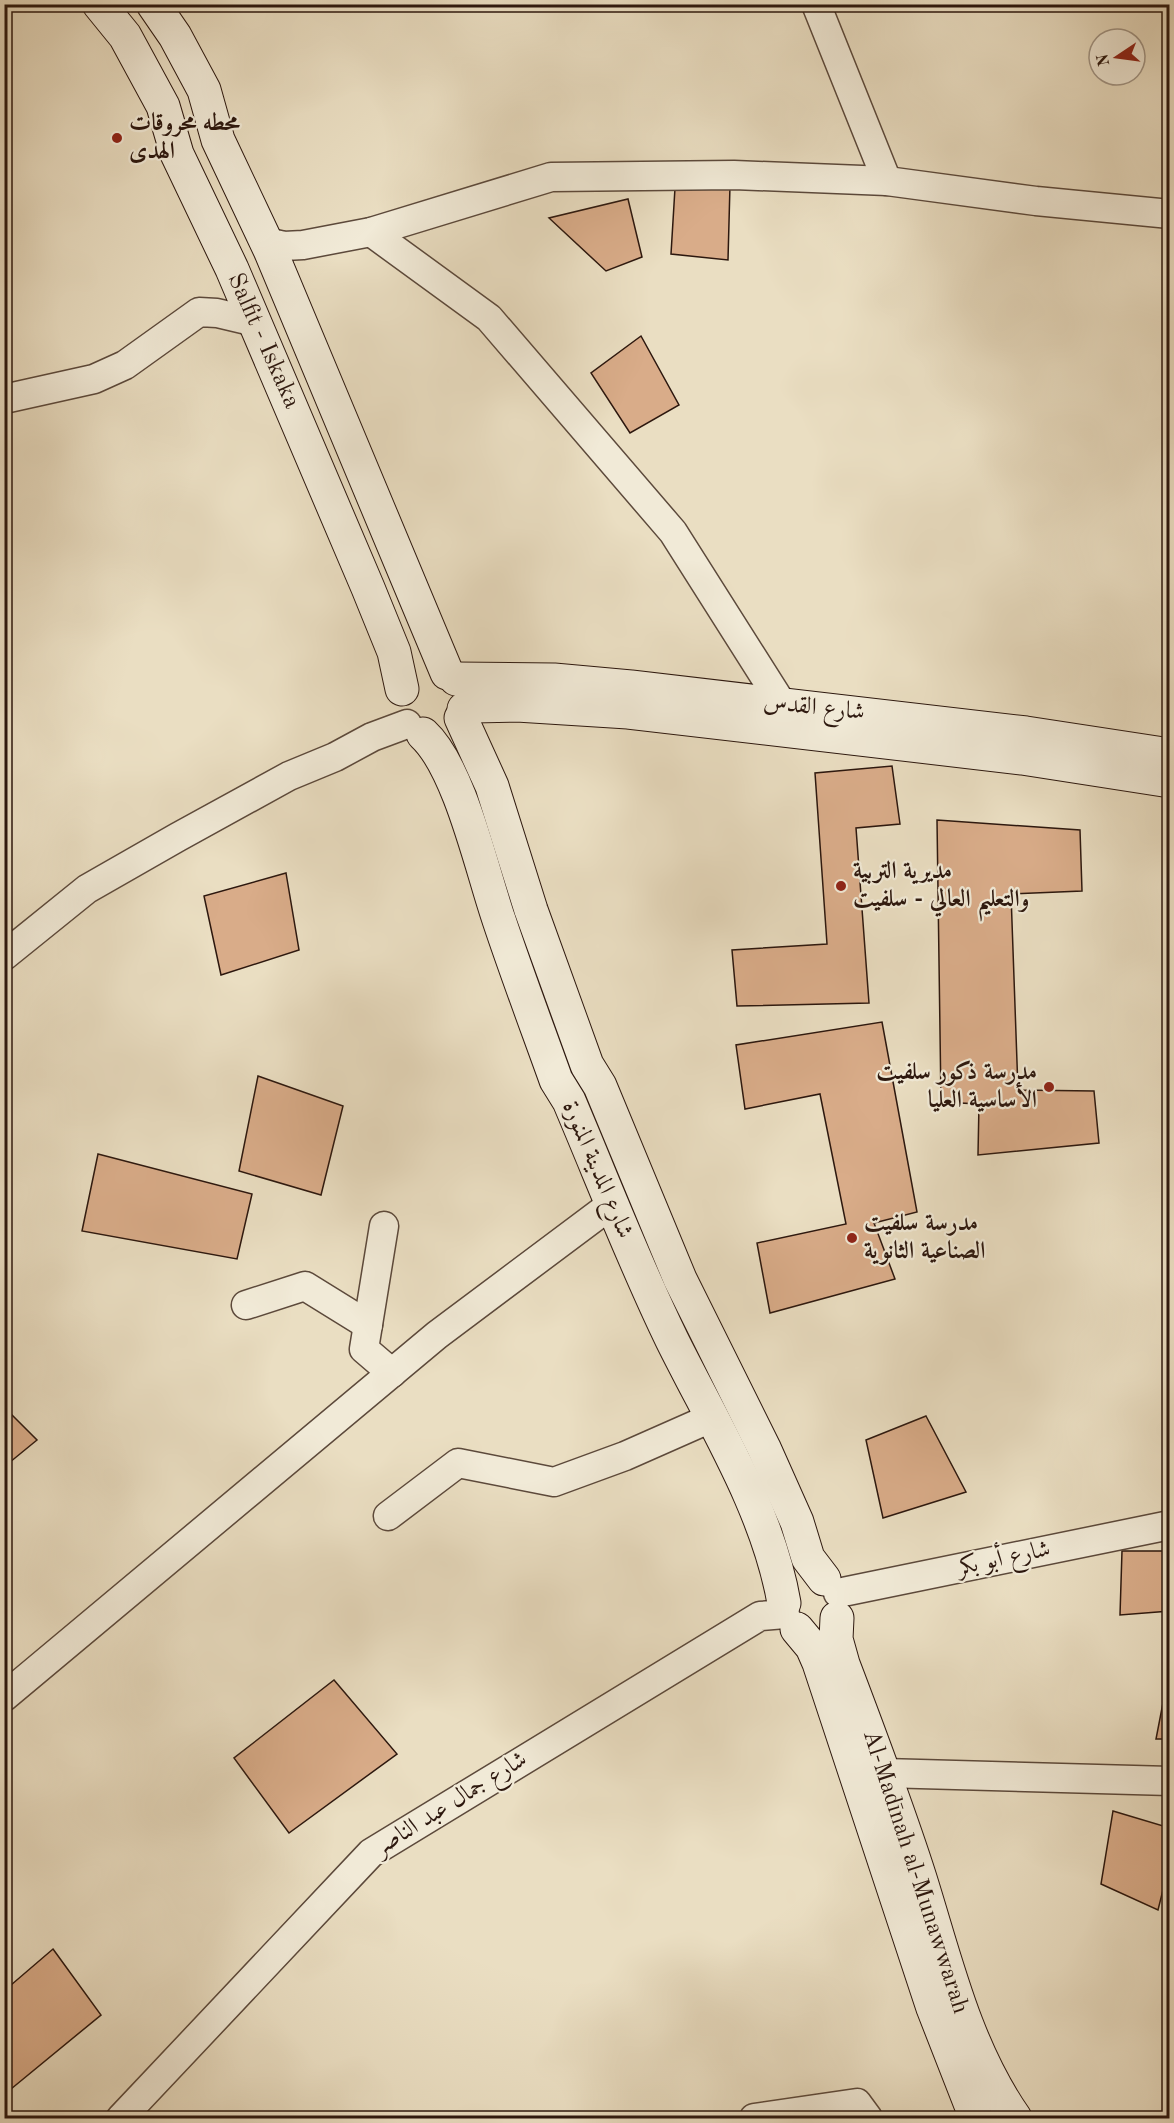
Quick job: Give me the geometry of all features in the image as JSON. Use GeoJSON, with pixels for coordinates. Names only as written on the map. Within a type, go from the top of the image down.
{"type":"FeatureCollection","features":[{"type":"Feature","properties":{"kind":"main road","name":"Salfit - Iskaka"},"geometry":{"type":"LineString","coordinates":[[99,4],[125,36],[163,106],[177,154],[255,322],[381,620],[399,670],[402,689]]}},
{"type":"Feature","properties":{"kind":"main road","name":"Salfit - Iskaka"},"geometry":{"type":"LineString","coordinates":[[153,4],[175,36],[204,90],[218,140],[266,242],[457,695]]}},
{"type":"Feature","properties":{"kind":"main road"},"geometry":{"type":"LineString","coordinates":[[434,669],[457,695],[454,728],[442,734],[415,729],[399,701],[402,689],[414,675],[423,670],[434,669]]}},
{"type":"Feature","properties":{"kind":"main road","name":"شارع القدس"},"geometry":{"type":"LineString","coordinates":[[457,695],[554,680],[1026,733],[1170,755]]}},
{"type":"Feature","properties":{"kind":"main road","name":"شارع القدس"},"geometry":{"type":"LineString","coordinates":[[457,695],[473,706],[517,705],[628,712],[1022,758],[1170,781]]}},
{"type":"Feature","properties":{"kind":"main road","name":"شارع المدينة المنورة"},"geometry":{"type":"LineString","coordinates":[[457,695],[492,786],[531,910],[587,1065],[600,1086],[680,1279],[778,1478],[808,1558],[833,1597]]}},
{"type":"Feature","properties":{"kind":"main road","name":"شارع المدينة المنورة"},"geometry":{"type":"LineString","coordinates":[[415,729],[432,744],[460,800],[499,920],[556,1080],[570,1101],[650,1293],[711,1418],[764,1535],[789,1615],[812,1647],[819,1663],[933,2008],[976,2118]]}},
{"type":"Feature","properties":{"kind":"main road"},"geometry":{"type":"LineString","coordinates":[[814,1576],[833,1597],[823,1631],[806,1633],[789,1615],[786,1593],[799,1580],[814,1576]]}},
{"type":"Feature","properties":{"kind":"main road","name":"Al-Madīnah al-Munawwarah"},"geometry":{"type":"LineString","coordinates":[[833,1597],[838,1647],[884,1773],[961,2012],[997,2092],[1015,2118]]}},
{"type":"Feature","properties":{"kind":"street"},"geometry":{"type":"LineString","coordinates":[[816,4],[887,181]]}},
{"type":"Feature","properties":{"kind":"street"},"geometry":{"type":"LineString","coordinates":[[266,242],[284,246],[303,245],[370,232],[550,177],[734,175],[887,181],[1036,201],[1170,214]]}},
{"type":"Feature","properties":{"kind":"street"},"geometry":{"type":"LineString","coordinates":[[370,232],[489,318],[673,532],[782,704]]}},
{"type":"Feature","properties":{"kind":"street"},"geometry":{"type":"LineString","coordinates":[[4,399],[94,379],[126,365],[199,312],[217,313],[255,322]]}},
{"type":"Feature","properties":{"kind":"street"},"geometry":{"type":"LineString","coordinates":[[4,956],[87,890],[178,837],[289,776],[335,757],[372,737],[415,729]]}},
{"type":"Feature","properties":{"kind":"street"},"geometry":{"type":"LineString","coordinates":[[4,1697],[437,1335],[612,1204]]}},
{"type":"Feature","properties":{"kind":"street"},"geometry":{"type":"LineString","coordinates":[[384,1226],[363,1349],[392,1373]]}},
{"type":"Feature","properties":{"kind":"street"},"geometry":{"type":"LineString","coordinates":[[246,1305],[305,1286],[368,1325]]}},
{"type":"Feature","properties":{"kind":"street"},"geometry":{"type":"LineString","coordinates":[[388,1516],[458,1462],[554,1482],[625,1456],[711,1418]]}},
{"type":"Feature","properties":{"kind":"street","name":"شارع أبو بكر"},"geometry":{"type":"LineString","coordinates":[[833,1597],[1170,1525]]}},
{"type":"Feature","properties":{"kind":"street","name":"شارع جمال عبد الناصر"},"geometry":{"type":"LineString","coordinates":[[121,2118],[370,1853],[760,1616],[789,1615]]}},
{"type":"Feature","properties":{"kind":"street"},"geometry":{"type":"LineString","coordinates":[[884,1773],[1170,1780]]}},
{"type":"Feature","properties":{"kind":"street"},"geometry":{"type":"LineString","coordinates":[[754,2118],[857,2103],[868,2118]]}},
{"type":"Feature","properties":{"kind":"building"},"geometry":{"type":"Polygon","coordinates":[[[730,185],[728,260],[671,254],[675,188],[730,185]]]}},
{"type":"Feature","properties":{"kind":"building"},"geometry":{"type":"Polygon","coordinates":[[[628,199],[642,257],[606,271],[549,218],[628,199]]]}},
{"type":"Feature","properties":{"kind":"building"},"geometry":{"type":"Polygon","coordinates":[[[641,336],[679,405],[630,433],[591,373],[641,336]]]}},
{"type":"Feature","properties":{"kind":"building","name":"مديرية التربية والتعليم العالي - سلفيت"},"geometry":{"type":"Polygon","coordinates":[[[892,766],[900,824],[856,828],[869,1003],[737,1006],[732,950],[827,944],[815,773],[892,766]]]}},
{"type":"Feature","properties":{"kind":"building","name":"مدرسة ذكور سلفيت الأساسية العليا"},"geometry":{"type":"Polygon","coordinates":[[[937,820],[1080,830],[1082,891],[1011,894],[1018,1090],[1094,1091],[1099,1143],[978,1155],[979,1104],[941,1102],[937,820]]]}},
{"type":"Feature","properties":{"kind":"building"},"geometry":{"type":"Polygon","coordinates":[[[286,873],[299,950],[221,975],[204,896],[286,873]]]}},
{"type":"Feature","properties":{"kind":"building","name":"مدرسة سلفيت الصناعية الثانوية"},"geometry":{"type":"Polygon","coordinates":[[[882,1022],[917,1212],[874,1223],[895,1279],[770,1313],[757,1243],[846,1224],[820,1094],[745,1109],[736,1045],[882,1022]]]}},
{"type":"Feature","properties":{"kind":"building"},"geometry":{"type":"Polygon","coordinates":[[[258,1076],[343,1106],[321,1195],[239,1171],[258,1076]]]}},
{"type":"Feature","properties":{"kind":"building"},"geometry":{"type":"Polygon","coordinates":[[[98,1154],[252,1194],[237,1259],[82,1231],[98,1154]]]}},
{"type":"Feature","properties":{"kind":"building"},"geometry":{"type":"Polygon","coordinates":[[[4,1407],[37,1440],[4,1467],[4,1407]]]}},
{"type":"Feature","properties":{"kind":"building"},"geometry":{"type":"Polygon","coordinates":[[[926,1416],[966,1492],[883,1518],[866,1440],[926,1416]]]}},
{"type":"Feature","properties":{"kind":"building"},"geometry":{"type":"Polygon","coordinates":[[[1122,1551],[1170,1551],[1170,1611],[1120,1615],[1122,1551]]]}},
{"type":"Feature","properties":{"kind":"building"},"geometry":{"type":"Polygon","coordinates":[[[334,1680],[397,1754],[289,1833],[234,1758],[334,1680]]]}},
{"type":"Feature","properties":{"kind":"building"},"geometry":{"type":"Polygon","coordinates":[[[1167,1682],[1170,1682],[1170,1739],[1156,1739],[1167,1682]]]}},
{"type":"Feature","properties":{"kind":"building"},"geometry":{"type":"Polygon","coordinates":[[[1113,1811],[1170,1828],[1170,1862],[1158,1910],[1101,1884],[1113,1811]]]}},
{"type":"Feature","properties":{"kind":"building"},"geometry":{"type":"Polygon","coordinates":[[[53,1949],[101,2015],[11,2089],[4,2080],[4,1991],[53,1949]]]}},
{"type":"Feature","properties":{"kind":"place","name":"محطه محروقات الهدى"},"geometry":{"type":"Point","coordinates":[117,138]}},
{"type":"Feature","properties":{"kind":"place","name":"مديرية التربية والتعليم العالي - سلفيت"},"geometry":{"type":"Point","coordinates":[841,886]}},
{"type":"Feature","properties":{"kind":"place","name":"مدرسة ذكور سلفيت الأساسية العليا"},"geometry":{"type":"Point","coordinates":[1049,1087]}},
{"type":"Feature","properties":{"kind":"place","name":"مدرسة سلفيت الصناعية الثانوية"},"geometry":{"type":"Point","coordinates":[852,1238]}}]}
